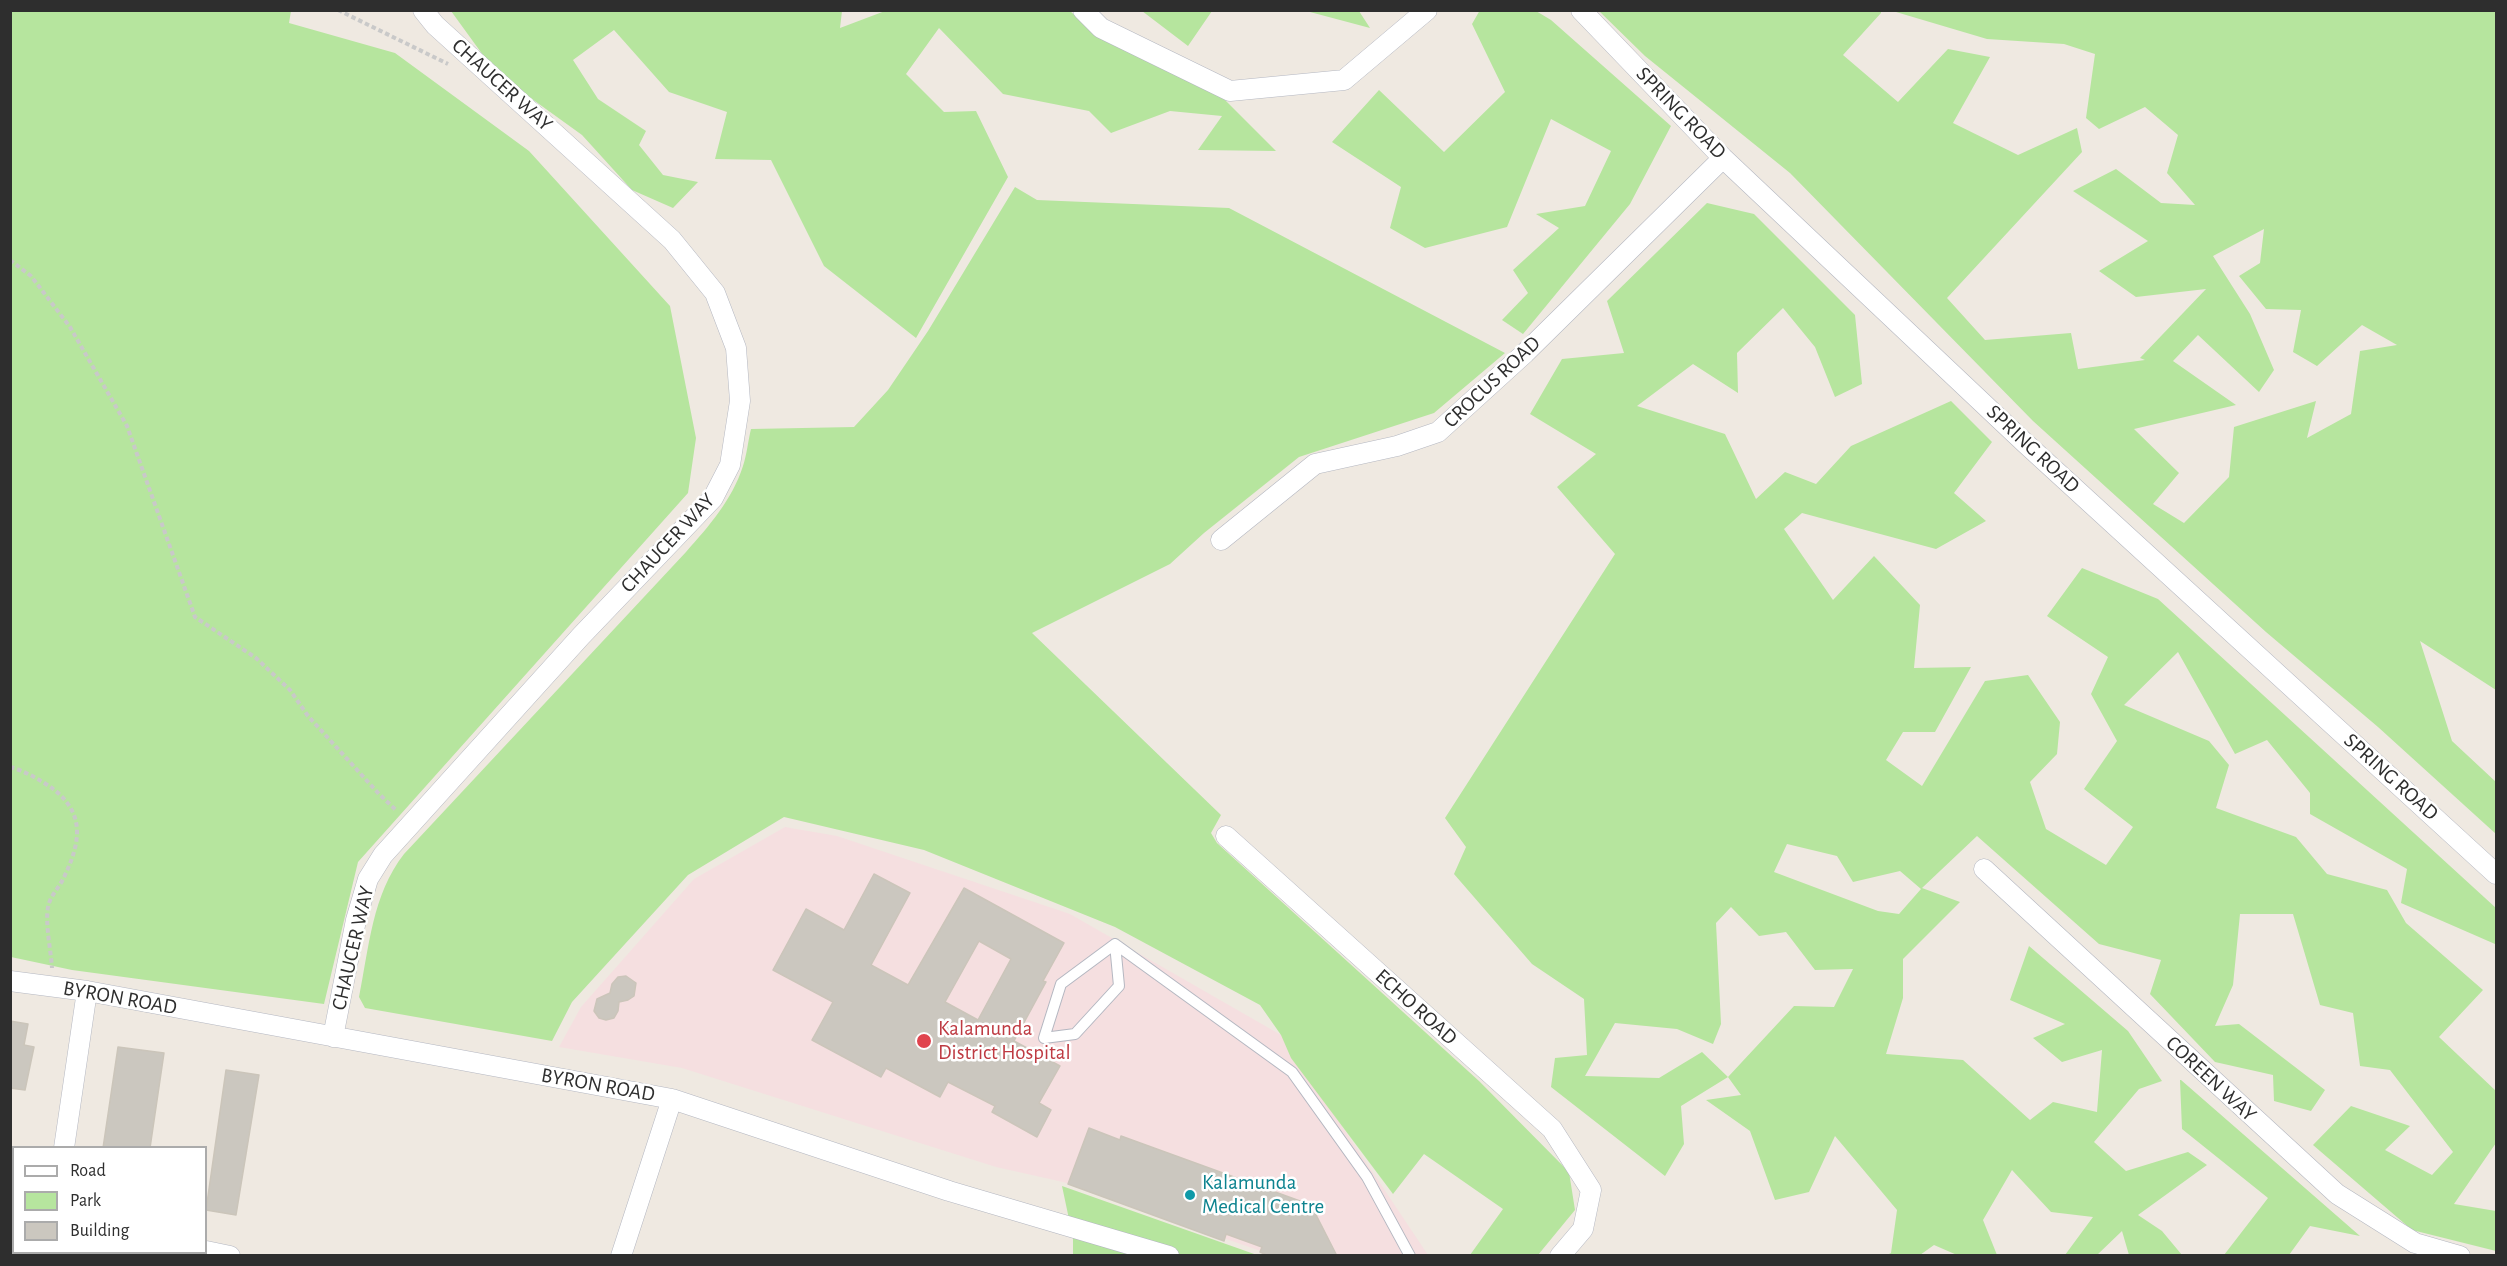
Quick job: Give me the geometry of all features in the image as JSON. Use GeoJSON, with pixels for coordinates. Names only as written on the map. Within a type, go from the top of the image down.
{"type":"FeatureCollection","features":[{"type":"Feature","properties":{"kind":"street","name":"CHAUCER WAY"},"geometry":{"type":"LineString","coordinates":[[333,1037],[356,920],[368,879],[383,855],[581,636],[713,498],[730,465],[740,401],[736,348],[715,293],[672,240],[435,25],[423,10]]}},
{"type":"Feature","properties":{"kind":"street"},"geometry":{"type":"LineString","coordinates":[[1083,10],[1101,28],[1230,91],[1344,80],[1427,10]]}},
{"type":"Feature","properties":{"kind":"street","name":"SPRING ROAD"},"geometry":{"type":"LineString","coordinates":[[1581,10],[1723,158],[2025,442],[2496,874]]}},
{"type":"Feature","properties":{"kind":"street","name":"CROCUS ROAD"},"geometry":{"type":"LineString","coordinates":[[1221,540],[1315,464],[1397,446],[1438,432],[1525,353],[1723,158]]}},
{"type":"Feature","properties":{"kind":"street","name":"ECHO ROAD"},"geometry":{"type":"LineString","coordinates":[[1226,836],[1551,1129],[1591,1190],[1583,1229],[1560,1256]]}},
{"type":"Feature","properties":{"kind":"street","name":"COREEN WAY"},"geometry":{"type":"LineString","coordinates":[[1984,869],[2337,1194],[2415,1243],[2460,1256]]}},
{"type":"Feature","properties":{"kind":"street","name":"BYRON ROAD"},"geometry":{"type":"LineString","coordinates":[[10,981],[87,991],[672,1099],[949,1191],[1169,1256]]}},
{"type":"Feature","properties":{"kind":"street"},"geometry":{"type":"LineString","coordinates":[[64,1146],[87,991]]}},
{"type":"Feature","properties":{"kind":"street"},"geometry":{"type":"LineString","coordinates":[[621,1256],[672,1099]]}},
{"type":"Feature","properties":{"kind":"street"},"geometry":{"type":"LineString","coordinates":[[207,1251],[230,1256]]}},
{"type":"Feature","properties":{"kind":"lane"},"geometry":{"type":"LineString","coordinates":[[1115,944],[1119,986],[1075,1034],[1044,1038],[1061,984],[1115,944]]}},
{"type":"Feature","properties":{"kind":"lane"},"geometry":{"type":"LineString","coordinates":[[1115,944],[1292,1072],[1367,1177],[1410,1256]]}},
{"type":"Feature","properties":{"kind":"path"},"geometry":{"type":"LineString","coordinates":[[338,10],[453,67]]}},
{"type":"Feature","properties":{"kind":"path"},"geometry":{"type":"LineString","coordinates":[[10,260],[31,276],[70,327],[128,426],[195,617],[256,658],[290,690],[308,716],[379,794],[411,824]]}},
{"type":"Feature","properties":{"kind":"path"},"geometry":{"type":"LineString","coordinates":[[10,767],[42,782],[65,798],[73,812],[78,829],[76,848],[64,878],[54,892],[48,907],[54,987]]}},
{"type":"Feature","properties":{"kind":"shaded area","name":"Kalamunda District Hospital"},"geometry":{"type":"Polygon","coordinates":[[[785,827],[837,836],[1070,914],[1281,1035],[1428,1255],[1272,1255],[1063,1182],[996,1167],[682,1068],[559,1047],[581,1007],[694,879],[785,827]]]}},
{"type":"Feature","properties":{"kind":"green space"},"geometry":{"type":"Polygon","coordinates":[[[11,10],[291,11],[289,23],[395,53],[529,151],[670,306],[696,438],[688,493],[358,862],[324,1004],[72,970],[11,957],[11,10]]]}},
{"type":"Feature","properties":{"kind":"green space"},"geometry":{"type":"Polygon","coordinates":[[[1480,10],[1536,11],[1551,20],[1671,126],[1630,204],[1523,334],[1502,320],[1528,293],[1513,270],[1559,228],[1536,214],[1585,206],[1611,151],[1551,119],[1507,227],[1425,248],[1390,228],[1401,187],[1332,142],[1379,90],[1444,152],[1505,92],[1472,24],[1480,10]]]}},
{"type":"Feature","properties":{"kind":"green space"},"geometry":{"type":"Polygon","coordinates":[[[451,11],[842,11],[840,28],[885,11],[1070,11],[1089,28],[1221,96],[1276,151],[1198,150],[1222,116],[1170,111],[1111,133],[1089,111],[1003,94],[939,28],[906,74],[944,112],[976,111],[1008,177],[916,338],[824,266],[771,160],[715,159],[727,112],[669,92],[614,30],[573,60],[598,99],[646,131],[639,145],[663,175],[698,182],[673,208],[632,190],[582,135],[496,73],[451,11]]]}},
{"type":"Feature","properties":{"kind":"green space"},"geometry":{"type":"Polygon","coordinates":[[[1142,11],[1212,11],[1188,46],[1142,11]]]}},
{"type":"Feature","properties":{"kind":"green space"},"geometry":{"type":"Polygon","coordinates":[[[1359,11],[1370,28],[1310,12],[1359,11]]]}},
{"type":"Feature","properties":{"kind":"green space"},"geometry":{"type":"Polygon","coordinates":[[[1599,11],[1881,11],[1843,55],[1898,102],[1948,49],[1990,57],[1953,123],[2018,155],[2077,128],[2082,152],[1947,298],[1985,340],[2071,333],[2078,369],[2145,360],[2140,358],[2206,289],[2136,297],[2099,271],[2148,241],[2073,191],[2116,169],[2161,203],[2195,205],[2167,173],[2178,135],[2145,107],[2099,129],[2086,118],[2095,54],[2064,44],[1987,39],[1896,11],[2496,11],[2496,690],[2420,641],[2452,741],[2496,782],[2496,834],[2378,727],[2266,632],[2033,421],[1790,173],[1645,56],[1599,11]],[[2264,229],[2213,256],[2250,314],[2274,370],[2259,392],[2198,335],[2173,361],[2236,405],[2134,429],[2179,473],[2153,504],[2184,523],[2229,477],[2234,427],[2316,401],[2307,438],[2351,414],[2360,351],[2397,345],[2362,325],[2317,366],[2293,352],[2301,310],[2266,309],[2239,276],[2260,263],[2264,229]]]}},
{"type":"Feature","properties":{"kind":"green space"},"geometry":{"type":"Polygon","coordinates":[[[1015,187],[1037,200],[1229,208],[1505,353],[1434,413],[1299,457],[1204,533],[1170,564],[1032,633],[1221,815],[1211,833],[1217,843],[1479,1081],[1569,1172],[1575,1210],[1538,1255],[1470,1255],[1503,1209],[1424,1154],[1393,1194],[1291,1058],[1281,1035],[1260,1005],[1115,927],[924,850],[784,817],[688,875],[572,1002],[552,1041],[365,1008],[359,997],[378,904],[393,870],[404,854],[703,532],[733,490],[744,461],[751,429],[854,427],[888,390],[928,331],[1015,187]]]}},
{"type":"Feature","properties":{"kind":"green space"},"geometry":{"type":"Polygon","coordinates":[[[1707,203],[1754,214],[1855,315],[1862,384],[1835,397],[1815,347],[1783,308],[1737,353],[1738,393],[1693,364],[1637,406],[1725,434],[1756,499],[1785,472],[1816,484],[1851,446],[1951,401],[1992,442],[1954,493],[1986,521],[1936,549],[1802,513],[1784,529],[1833,600],[1874,556],[1920,605],[1914,668],[1971,667],[1935,732],[1903,732],[1886,760],[1922,786],[1985,681],[2028,675],[2060,722],[2057,754],[2030,782],[2046,829],[2106,865],[2133,827],[2084,789],[2117,741],[2091,694],[2108,657],[2047,616],[2082,568],[2158,599],[2496,908],[2495,944],[2401,903],[2407,869],[2310,814],[2310,793],[2267,740],[2235,754],[2178,652],[2124,705],[2209,741],[2229,765],[2216,808],[2296,837],[2327,874],[2387,890],[2406,923],[2483,990],[2439,1037],[2496,1091],[2496,1143],[2454,1204],[2496,1211],[2496,1251],[2412,1230],[2313,1145],[2351,1106],[2410,1126],[2385,1150],[2432,1175],[2453,1152],[2390,1070],[2360,1066],[2353,1013],[2320,1005],[2293,914],[2240,914],[2233,985],[2215,1026],[2239,1024],[2325,1090],[2311,1111],[2274,1101],[2273,1075],[2215,1062],[2150,994],[2161,960],[2099,944],[1977,836],[1922,888],[1960,902],[1903,959],[1903,998],[1886,1054],[1963,1060],[2030,1120],[2053,1102],[2097,1112],[2102,1050],[2062,1062],[2033,1038],[2065,1024],[2010,1000],[2029,946],[2128,1031],[2162,1081],[2139,1089],[2094,1142],[2126,1171],[2188,1152],[2207,1165],[2138,1215],[2162,1231],[2182,1255],[2129,1255],[2122,1231],[2097,1255],[2065,1255],[2093,1217],[2051,1212],[2012,1170],[1983,1220],[1997,1255],[1957,1255],[1934,1245],[1920,1255],[1887,1255],[1891,1253],[1897,1210],[1835,1136],[1809,1192],[1775,1200],[1750,1131],[1706,1100],[1741,1095],[1728,1077],[1681,1106],[1684,1144],[1665,1176],[1551,1087],[1555,1058],[1587,1055],[1584,999],[1532,964],[1454,874],[1466,847],[1445,818],[1615,554],[1557,487],[1596,454],[1530,414],[1562,359],[1624,353],[1607,301],[1707,203]],[[1787,844],[1774,872],[1878,911],[1899,914],[1921,889],[1900,871],[1853,882],[1837,856],[1787,844]],[[1731,907],[1716,923],[1721,1024],[1713,1044],[1677,1029],[1615,1023],[1585,1076],[1659,1078],[1702,1052],[1728,1077],[1794,1006],[1834,1007],[1853,969],[1815,970],[1786,932],[1759,936],[1731,907]]]}},
{"type":"Feature","properties":{"kind":"green space"},"geometry":{"type":"Polygon","coordinates":[[[2180,1080],[2360,1236],[2310,1226],[2289,1255],[2224,1255],[2268,1198],[2182,1129],[2180,1080]]]}},
{"type":"Feature","properties":{"kind":"green space"},"geometry":{"type":"Polygon","coordinates":[[[1062,1186],[1257,1255],[1073,1255],[1073,1238],[1062,1186]]]}},
{"type":"Feature","properties":{"kind":"building"},"geometry":{"type":"Polygon","coordinates":[[[874,874],[910,893],[871,965],[908,985],[964,888],[1064,943],[1014,1041],[1060,1066],[1039,1103],[1051,1110],[1037,1137],[992,1112],[995,1106],[948,1082],[940,1097],[886,1068],[881,1077],[812,1040],[833,1002],[773,970],[806,909],[844,930],[874,874]],[[979,941],[945,1002],[978,1020],[1011,959],[979,941]]]}},
{"type":"Feature","properties":{"kind":"building"},"geometry":{"type":"Polygon","coordinates":[[[626,976],[636,983],[634,996],[619,1002],[614,1018],[606,1020],[599,1018],[594,1011],[597,999],[610,993],[612,984],[618,977],[626,976]]]}},
{"type":"Feature","properties":{"kind":"building"},"geometry":{"type":"Polygon","coordinates":[[[10,1021],[28,1024],[24,1045],[34,1047],[25,1090],[10,1088],[10,1021]]]}},
{"type":"Feature","properties":{"kind":"building"},"geometry":{"type":"Polygon","coordinates":[[[118,1047],[164,1053],[150,1146],[103,1146],[118,1047]]]}},
{"type":"Feature","properties":{"kind":"building"},"geometry":{"type":"Polygon","coordinates":[[[226,1070],[259,1075],[236,1215],[207,1210],[226,1070]]]}},
{"type":"Feature","properties":{"kind":"building","name":"Kalamunda Medical Centre"},"geometry":{"type":"Polygon","coordinates":[[[1089,1128],[1120,1140],[1121,1136],[1311,1205],[1337,1256],[1269,1256],[1260,1252],[1262,1247],[1226,1234],[1224,1241],[1068,1184],[1089,1128]]]}},
{"type":"Feature","properties":{"kind":"place","name":"Kalamunda District Hospital"},"geometry":{"type":"Point","coordinates":[924,1041]}},
{"type":"Feature","properties":{"kind":"place","name":"Kalamunda Medical Centre"},"geometry":{"type":"Point","coordinates":[1190,1195]}}]}
